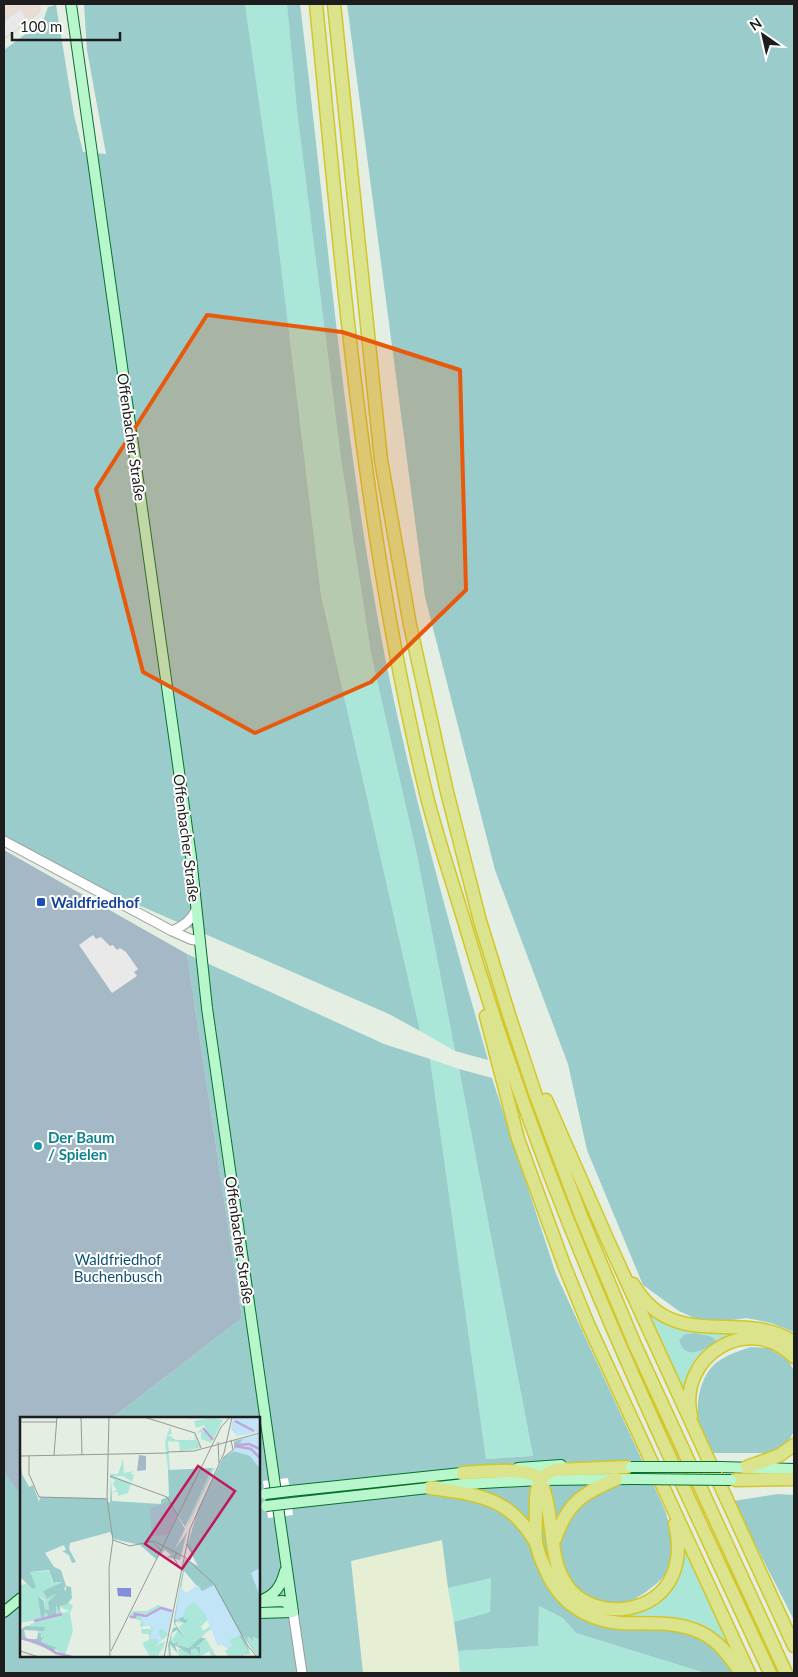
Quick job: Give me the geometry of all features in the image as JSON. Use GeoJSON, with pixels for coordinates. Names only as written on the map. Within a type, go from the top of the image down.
{"type":"FeatureCollection","features":[{"type":"Feature","properties":{"kind":"highway"},"geometry":{"type":"LineString","coordinates":[[316,4],[364,461],[391,629],[427,798],[484,988],[539,1146],[594,1285],[696,1515],[770,1673]]}},
{"type":"Feature","properties":{"kind":"highway"},"geometry":{"type":"LineString","coordinates":[[334,4],[381,460],[410,625],[445,783],[478,912],[518,1042],[581,1216],[635,1345],[786,1673]]}},
{"type":"Feature","properties":{"kind":"highway"},"geometry":{"type":"LineString","coordinates":[[484,988],[486,1018],[518,1139],[564,1265],[588,1324],[749,1673]]}},
{"type":"Feature","properties":{"kind":"highway"},"geometry":{"type":"LineString","coordinates":[[518,1042],[531,1065],[701,1447],[794,1646]]}},
{"type":"Feature","properties":{"kind":"highway"},"geometry":{"type":"LineString","coordinates":[[609,1243],[637,1291],[654,1309],[668,1319],[684,1324],[711,1328],[764,1329],[777,1332],[794,1342]]}},
{"type":"Feature","properties":{"kind":"highway"},"geometry":{"type":"LineString","coordinates":[[701,1447],[692,1418],[689,1398],[695,1373],[707,1357],[725,1344],[738,1340],[752,1339],[774,1344],[788,1351],[794,1357]]}},
{"type":"Feature","properties":{"kind":"highway"},"geometry":{"type":"LineString","coordinates":[[747,1467],[780,1455],[794,1444]]}},
{"type":"Feature","properties":{"kind":"highway"},"geometry":{"type":"LineString","coordinates":[[536,1543],[536,1505],[540,1480],[546,1473],[556,1470],[629,1467]]}},
{"type":"Feature","properties":{"kind":"highway"},"geometry":{"type":"LineString","coordinates":[[463,1472],[526,1472],[536,1475],[540,1480],[547,1502],[556,1561],[560,1571],[576,1595],[584,1601],[604,1608],[620,1609],[639,1606],[662,1591],[669,1583],[675,1568],[678,1547],[670,1502]]}},
{"type":"Feature","properties":{"kind":"highway"},"geometry":{"type":"LineString","coordinates":[[554,1541],[561,1521],[574,1503],[588,1493],[616,1479]]}},
{"type":"Feature","properties":{"kind":"highway"},"geometry":{"type":"LineString","coordinates":[[733,1480],[794,1481]]}},
{"type":"Feature","properties":{"kind":"highway"},"geometry":{"type":"LineString","coordinates":[[431,1488],[472,1494],[484,1498],[503,1506],[522,1521],[536,1543],[552,1584],[565,1600],[578,1610],[604,1621],[671,1624],[697,1630],[720,1645],[741,1673]]}},
{"type":"Feature","properties":{"kind":"main road","name":"Offenbacher Straße"},"geometry":{"type":"LineString","coordinates":[[70,4],[190,857],[207,1008],[292,1612]]}},
{"type":"Feature","properties":{"kind":"main road"},"geometry":{"type":"LineString","coordinates":[[262,1494],[463,1472],[567,1465],[794,1469]]}},
{"type":"Feature","properties":{"kind":"main road"},"geometry":{"type":"LineString","coordinates":[[263,1507],[431,1488],[540,1480],[733,1480]]}},
{"type":"Feature","properties":{"kind":"main road"},"geometry":{"type":"LineString","coordinates":[[260,1601],[278,1590],[286,1568]]}},
{"type":"Feature","properties":{"kind":"main road"},"geometry":{"type":"LineString","coordinates":[[4,1612],[20,1599]]}},
{"type":"Feature","properties":{"kind":"main road"},"geometry":{"type":"LineString","coordinates":[[260,1602],[280,1601],[292,1612]]}},
{"type":"Feature","properties":{"kind":"main road"},"geometry":{"type":"LineString","coordinates":[[260,1614],[292,1612]]}},
{"type":"Feature","properties":{"kind":"street"},"geometry":{"type":"LineString","coordinates":[[4,841],[172,931],[200,941]]}},
{"type":"Feature","properties":{"kind":"street"},"geometry":{"type":"LineString","coordinates":[[172,931],[186,924],[194,916],[196,910]]}},
{"type":"Feature","properties":{"kind":"street","name":"Offenbacher Straße"},"geometry":{"type":"LineString","coordinates":[[292,1612],[302,1673]]}},
{"type":"Feature","properties":{"kind":"highlighted area"},"geometry":{"type":"Polygon","coordinates":[[[207,315],[342,332],[460,370],[466,590],[371,682],[255,733],[143,672],[96,489],[207,315]]]}},
{"type":"Feature","properties":{"kind":"shaded area"},"geometry":{"type":"Polygon","coordinates":[[[4,4],[40,4],[41,10],[39,14],[4,40],[4,4]]]}},
{"type":"Feature","properties":{"kind":"shaded area"},"geometry":{"type":"Polygon","coordinates":[[[84,4],[245,4],[272,192],[321,595],[420,1031],[389,1014],[113,894],[4,837],[4,50],[43,21],[48,7],[56,5],[74,115],[83,152],[106,154],[87,50],[84,4]]]}},
{"type":"Feature","properties":{"kind":"shaded area"},"geometry":{"type":"Polygon","coordinates":[[[245,4],[287,4],[297,111],[341,459],[371,654],[417,855],[455,1051],[420,1031],[321,595],[272,192],[245,4]]]}},
{"type":"Feature","properties":{"kind":"shaded area"},"geometry":{"type":"Polygon","coordinates":[[[287,4],[300,4],[347,413],[370,576],[385,657],[419,809],[488,1060],[455,1051],[417,855],[371,654],[341,459],[297,111],[287,4]]]}},
{"type":"Feature","properties":{"kind":"shaded area"},"geometry":{"type":"Polygon","coordinates":[[[347,4],[794,4],[794,1332],[771,1323],[747,1318],[723,1321],[697,1319],[679,1311],[643,1285],[587,1150],[568,1064],[495,870],[425,597],[347,4]]]}},
{"type":"Feature","properties":{"kind":"shaded area"},"geometry":{"type":"Polygon","coordinates":[[[20,10],[27,21],[4,38],[4,22],[20,10]]]}},
{"type":"Feature","properties":{"kind":"shaded area"},"geometry":{"type":"Polygon","coordinates":[[[93,935],[96,939],[101,937],[117,950],[120,948],[126,952],[138,969],[134,972],[137,976],[112,993],[79,945],[93,935]]]}},
{"type":"Feature","properties":{"kind":"shaded area"},"geometry":{"type":"Polygon","coordinates":[[[187,954],[384,1044],[430,1059],[486,1459],[533,1456],[459,1069],[492,1078],[556,1274],[665,1510],[671,1532],[671,1562],[667,1571],[648,1590],[628,1603],[625,1625],[661,1628],[697,1636],[718,1649],[732,1673],[705,1673],[576,1633],[563,1618],[539,1606],[538,1646],[458,1651],[454,1622],[490,1612],[491,1578],[448,1588],[442,1540],[351,1561],[363,1673],[4,1673],[4,1472],[18,1490],[20,1489],[20,1657],[260,1657],[260,1417],[113,1417],[242,1318],[187,954]]]}},
{"type":"Feature","properties":{"kind":"shaded area"},"geometry":{"type":"Polygon","coordinates":[[[430,1059],[459,1069],[533,1456],[486,1459],[430,1059]]]}},
{"type":"Feature","properties":{"kind":"shaded area"},"geometry":{"type":"Polygon","coordinates":[[[641,1302],[664,1321],[680,1326],[764,1334],[794,1347],[794,1352],[776,1340],[756,1335],[744,1335],[722,1342],[703,1355],[695,1364],[686,1386],[685,1406],[641,1302]],[[695,1333],[685,1334],[679,1340],[685,1350],[695,1352],[716,1342],[710,1336],[695,1333]]]}},
{"type":"Feature","properties":{"kind":"shaded area"},"geometry":{"type":"Polygon","coordinates":[[[695,1333],[710,1336],[716,1342],[700,1351],[690,1352],[685,1350],[679,1340],[685,1334],[695,1333]]]}},
{"type":"Feature","properties":{"kind":"shaded area"},"geometry":{"type":"Polygon","coordinates":[[[751,1347],[768,1348],[788,1360],[794,1371],[794,1431],[788,1442],[767,1453],[710,1453],[699,1423],[698,1404],[701,1386],[710,1369],[716,1363],[728,1355],[751,1347]]]}},
{"type":"Feature","properties":{"kind":"shaded area"},"geometry":{"type":"Polygon","coordinates":[[[778,1494],[794,1495],[794,1620],[733,1501],[778,1494]]]}},
{"type":"Feature","properties":{"kind":"shaded area"},"geometry":{"type":"Polygon","coordinates":[[[442,1540],[460,1673],[363,1673],[351,1561],[442,1540]]]}},
{"type":"Feature","properties":{"kind":"shaded area"},"geometry":{"type":"Polygon","coordinates":[[[682,1542],[730,1644],[728,1645],[720,1638],[620,1617],[583,1603],[653,1601],[682,1542]]]}},
{"type":"Feature","properties":{"kind":"shaded area"},"geometry":{"type":"Polygon","coordinates":[[[491,1577],[490,1612],[454,1622],[448,1588],[491,1577]]]}},
{"type":"Feature","properties":{"kind":"shaded area"},"geometry":{"type":"Polygon","coordinates":[[[539,1606],[563,1618],[576,1633],[705,1673],[460,1673],[458,1651],[538,1646],[539,1606]]]}},
{"type":"Feature","properties":{"kind":"green space","name":"Waldfriedhof Buchenbusch"},"geometry":{"type":"Polygon","coordinates":[[[4,850],[187,954],[242,1318],[113,1417],[20,1417],[20,1489],[18,1491],[4,1472],[4,850]]]}},
{"type":"Feature","properties":{"kind":"pier"},"geometry":{"type":"Polygon","coordinates":[[[288,1478],[293,1515],[268,1518],[263,1481],[288,1478]]]}},
{"type":"Feature","properties":{"kind":"place","name":"Waldfriedhof"},"geometry":{"type":"Point","coordinates":[41,902]}},
{"type":"Feature","properties":{"kind":"place","name":"Der Baum / Spielen"},"geometry":{"type":"Point","coordinates":[38,1146]}}]}
